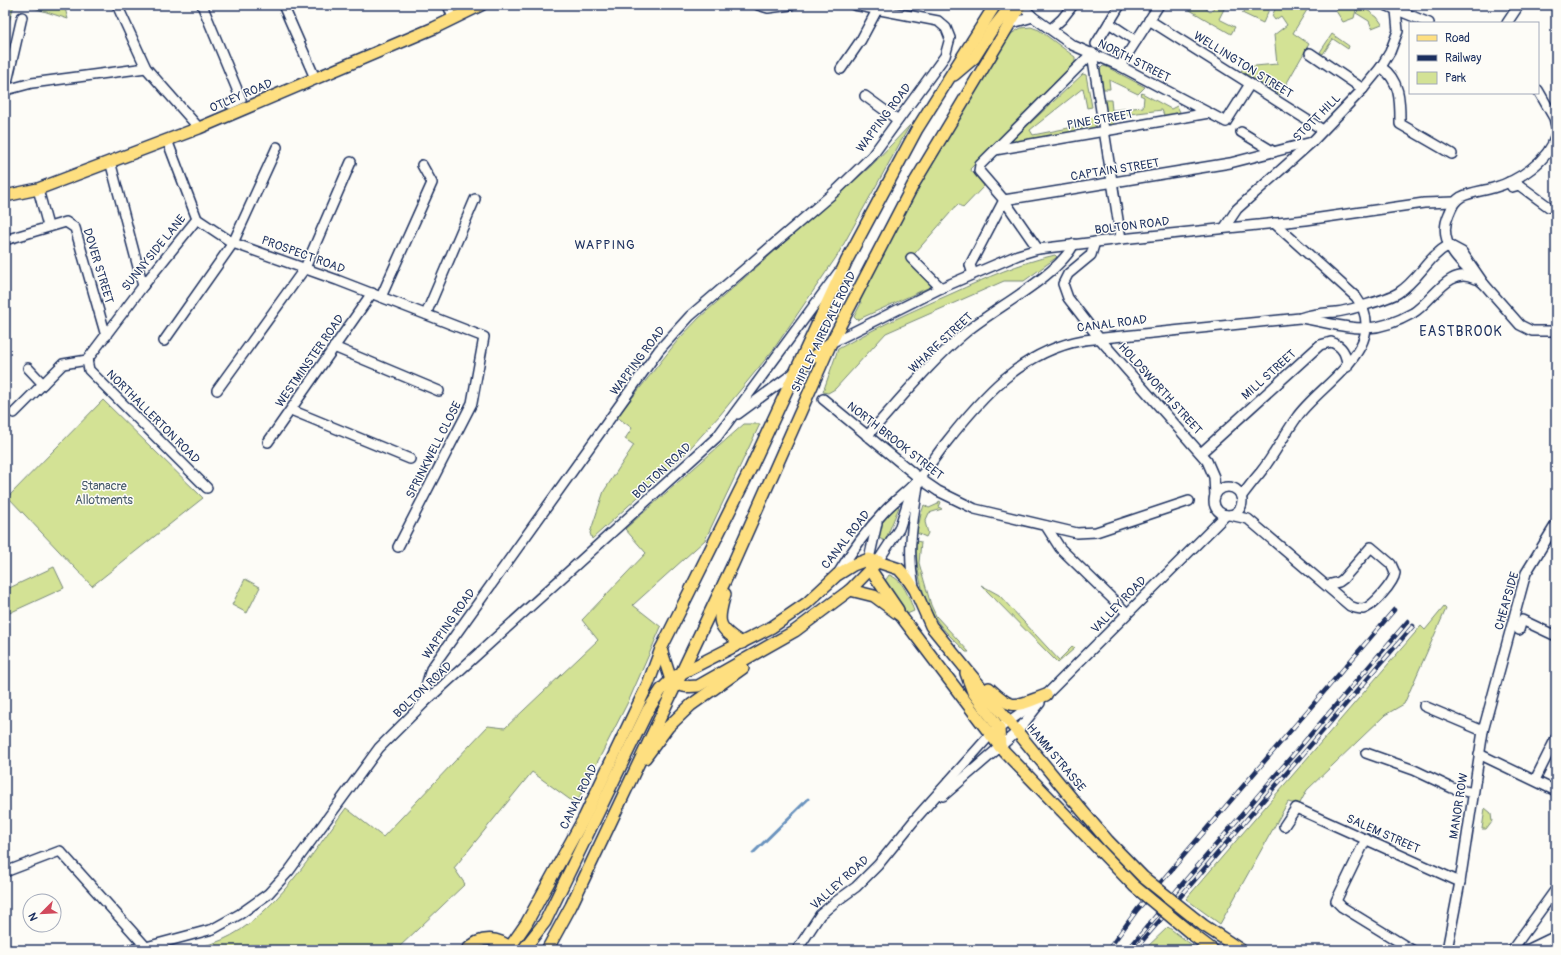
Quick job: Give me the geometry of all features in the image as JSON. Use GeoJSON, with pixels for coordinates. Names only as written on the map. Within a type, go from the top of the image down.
{"type":"FeatureCollection","features":[{"type":"Feature","properties":{"kind":"main road","name":"OTLEY ROAD"},"geometry":{"type":"LineString","coordinates":[[5,196],[38,189],[200,128],[434,28],[481,5]]}},
{"type":"Feature","properties":{"kind":"main road","name":"SHIPLEY AIREDALE ROAD"},"geometry":{"type":"LineString","coordinates":[[661,649],[712,549],[797,371],[847,260],[917,130],[995,5]]}},
{"type":"Feature","properties":{"kind":"main road","name":"SHIPLEY AIREDALE ROAD"},"geometry":{"type":"LineString","coordinates":[[673,682],[680,673],[732,566],[831,343],[913,185],[1021,5]]}},
{"type":"Feature","properties":{"kind":"main road"},"geometry":{"type":"LineString","coordinates":[[947,82],[974,58],[991,31],[1009,8],[1021,5]]}},
{"type":"Feature","properties":{"kind":"main road"},"geometry":{"type":"LineString","coordinates":[[797,371],[831,343]]}},
{"type":"Feature","properties":{"kind":"main road"},"geometry":{"type":"LineString","coordinates":[[673,682],[686,687],[698,686],[795,631],[850,590],[872,563]]}},
{"type":"Feature","properties":{"kind":"main road"},"geometry":{"type":"LineString","coordinates":[[837,574],[853,565],[872,563]]}},
{"type":"Feature","properties":{"kind":"main road"},"geometry":{"type":"LineString","coordinates":[[872,563],[901,616]]}},
{"type":"Feature","properties":{"kind":"main road","name":"HAMM STRASSE"},"geometry":{"type":"LineString","coordinates":[[872,563],[899,569],[915,590],[931,626],[962,663],[1000,728],[1000,748],[1134,886],[1210,949]]}},
{"type":"Feature","properties":{"kind":"main road"},"geometry":{"type":"LineString","coordinates":[[732,566],[718,617],[722,626],[734,638],[742,643]]}},
{"type":"Feature","properties":{"kind":"main road","name":"CANAL ROAD"},"geometry":{"type":"LineString","coordinates":[[680,673],[772,627],[807,603],[837,574]]}},
{"type":"Feature","properties":{"kind":"main road","name":"HAMM STRASSE"},"geometry":{"type":"LineString","coordinates":[[850,590],[874,596],[901,616],[1000,728],[1017,732],[1108,841],[1143,877],[1203,925],[1241,950]]}},
{"type":"Feature","properties":{"kind":"main road"},"geometry":{"type":"LineString","coordinates":[[629,781],[668,727],[691,705],[758,658],[771,644]]}},
{"type":"Feature","properties":{"kind":"main road"},"geometry":{"type":"LineString","coordinates":[[547,950],[571,906],[673,682],[661,649]]}},
{"type":"Feature","properties":{"kind":"main road","name":"CANAL ROAD"},"geometry":{"type":"LineString","coordinates":[[511,949],[584,818],[648,684],[661,649]]}},
{"type":"Feature","properties":{"kind":"main road"},"geometry":{"type":"LineString","coordinates":[[962,663],[1008,705],[1018,705],[1046,695]]}},
{"type":"Feature","properties":{"kind":"main road"},"geometry":{"type":"LineString","coordinates":[[523,950],[545,922],[648,710],[661,690],[673,682]]}},
{"type":"Feature","properties":{"kind":"main road"},"geometry":{"type":"LineString","coordinates":[[467,950],[476,942],[491,939],[500,941],[511,949]]}},
{"type":"Feature","properties":{"kind":"street"},"geometry":{"type":"LineString","coordinates":[[117,5],[146,68],[200,128]]}},
{"type":"Feature","properties":{"kind":"street"},"geometry":{"type":"LineString","coordinates":[[202,5],[241,99],[230,104]]}},
{"type":"Feature","properties":{"kind":"street"},"geometry":{"type":"LineString","coordinates":[[284,5],[315,78]]}},
{"type":"Feature","properties":{"kind":"street"},"geometry":{"type":"LineString","coordinates":[[448,5],[453,18]]}},
{"type":"Feature","properties":{"kind":"street"},"geometry":{"type":"LineString","coordinates":[[758,5],[791,5]]}},
{"type":"Feature","properties":{"kind":"street"},"geometry":{"type":"LineString","coordinates":[[841,69],[861,40],[877,10],[854,5]]}},
{"type":"Feature","properties":{"kind":"street","name":"NORTH STREET"},"geometry":{"type":"LineString","coordinates":[[1021,5],[1033,18],[1072,44],[1094,48],[1120,66],[1226,122],[1250,84]]}},
{"type":"Feature","properties":{"kind":"street"},"geometry":{"type":"LineString","coordinates":[[1051,29],[1062,19],[1073,5]]}},
{"type":"Feature","properties":{"kind":"street"},"geometry":{"type":"LineString","coordinates":[[1038,250],[1004,200],[979,172],[980,165],[1094,48],[1120,5]]}},
{"type":"Feature","properties":{"kind":"street"},"geometry":{"type":"LineString","coordinates":[[1120,66],[1159,5]]}},
{"type":"Feature","properties":{"kind":"street"},"geometry":{"type":"LineString","coordinates":[[1508,22],[1519,5]]}},
{"type":"Feature","properties":{"kind":"street"},"geometry":{"type":"LineString","coordinates":[[1391,7],[1427,22]]}},
{"type":"Feature","properties":{"kind":"street","name":"STOTT HILL"},"geometry":{"type":"LineString","coordinates":[[1224,227],[1237,209],[1312,142],[1363,89],[1381,67],[1390,52],[1398,31],[1391,7]]}},
{"type":"Feature","properties":{"kind":"street","name":"WAPPING ROAD"},"geometry":{"type":"LineString","coordinates":[[426,702],[426,686],[431,669],[659,350],[690,316],[838,189],[872,156],[945,56],[950,38],[946,28],[938,21],[877,10]]}},
{"type":"Feature","properties":{"kind":"street"},"geometry":{"type":"LineString","coordinates":[[22,17],[6,90],[32,83],[146,68]]}},
{"type":"Feature","properties":{"kind":"street"},"geometry":{"type":"LineString","coordinates":[[1009,24],[1033,18]]}},
{"type":"Feature","properties":{"kind":"street","name":"WELLINGTON STREET"},"geometry":{"type":"LineString","coordinates":[[1149,20],[1323,130]]}},
{"type":"Feature","properties":{"kind":"street"},"geometry":{"type":"LineString","coordinates":[[1109,23],[1136,41]]}},
{"type":"Feature","properties":{"kind":"street"},"geometry":{"type":"LineString","coordinates":[[1094,48],[1121,239]]}},
{"type":"Feature","properties":{"kind":"street"},"geometry":{"type":"LineString","coordinates":[[1310,53],[1363,89]]}},
{"type":"Feature","properties":{"kind":"street"},"geometry":{"type":"LineString","coordinates":[[1381,67],[1389,73],[1400,98],[1400,124],[1452,154]]}},
{"type":"Feature","properties":{"kind":"street"},"geometry":{"type":"LineString","coordinates":[[1539,92],[1554,118],[1556,126]]}},
{"type":"Feature","properties":{"kind":"street"},"geometry":{"type":"LineString","coordinates":[[865,96],[898,120]]}},
{"type":"Feature","properties":{"kind":"street","name":"PINE STREET"},"geometry":{"type":"LineString","coordinates":[[995,150],[1209,114]]}},
{"type":"Feature","properties":{"kind":"street"},"geometry":{"type":"LineString","coordinates":[[1241,132],[1274,152]]}},
{"type":"Feature","properties":{"kind":"street"},"geometry":{"type":"LineString","coordinates":[[1556,135],[1549,152],[1535,165],[1509,182],[1495,188],[1462,197],[1454,202],[1445,227],[1449,245],[1454,256],[1484,284],[1520,325],[1532,331],[1556,331]]}},
{"type":"Feature","properties":{"kind":"street"},"geometry":{"type":"LineString","coordinates":[[168,140],[197,219]]}},
{"type":"Feature","properties":{"kind":"street","name":"CAPTAIN STREET"},"geometry":{"type":"LineString","coordinates":[[1004,200],[1230,163],[1312,142]]}},
{"type":"Feature","properties":{"kind":"street"},"geometry":{"type":"LineString","coordinates":[[164,341],[233,243],[277,147]]}},
{"type":"Feature","properties":{"kind":"street"},"geometry":{"type":"LineString","coordinates":[[110,161],[143,286]]}},
{"type":"Feature","properties":{"kind":"street"},"geometry":{"type":"LineString","coordinates":[[217,390],[305,268],[351,162]]}},
{"type":"Feature","properties":{"kind":"street"},"geometry":{"type":"LineString","coordinates":[[381,297],[432,183],[422,165]]}},
{"type":"Feature","properties":{"kind":"street"},"geometry":{"type":"LineString","coordinates":[[1509,182],[1512,187],[1519,185],[1549,207]]}},
{"type":"Feature","properties":{"kind":"street"},"geometry":{"type":"LineString","coordinates":[[38,189],[48,226]]}},
{"type":"Feature","properties":{"kind":"street"},"geometry":{"type":"LineString","coordinates":[[426,314],[475,199]]}},
{"type":"Feature","properties":{"kind":"street"},"geometry":{"type":"LineString","coordinates":[[973,274],[970,265],[1004,200]]}},
{"type":"Feature","properties":{"kind":"street","name":"BOLTON ROAD"},"geometry":{"type":"LineString","coordinates":[[831,343],[941,288],[1018,255],[1038,250],[1074,244],[1224,227],[1274,223],[1424,203],[1454,202]]}},
{"type":"Feature","properties":{"kind":"street","name":"PROSPECT ROAD"},"geometry":{"type":"LineString","coordinates":[[197,219],[233,243],[372,293],[484,337]]}},
{"type":"Feature","properties":{"kind":"street","name":"SUNNYSIDE LANE"},"geometry":{"type":"LineString","coordinates":[[87,360],[143,286],[197,219]]}},
{"type":"Feature","properties":{"kind":"street","name":"DOVER STREET"},"geometry":{"type":"LineString","coordinates":[[5,240],[48,226],[66,222],[75,228],[106,336]]}},
{"type":"Feature","properties":{"kind":"street"},"geometry":{"type":"LineString","coordinates":[[1228,515],[1238,510],[1241,500],[1253,479],[1274,452],[1302,410],[1347,367],[1363,339],[1366,329],[1366,316],[1362,304],[1356,297],[1274,223]]}},
{"type":"Feature","properties":{"kind":"street","name":"HOLDSWORTH STREET"},"geometry":{"type":"LineString","coordinates":[[1095,242],[1091,255],[1068,274],[1063,284],[1068,298],[1099,338],[1201,453],[1214,477],[1215,496]]}},
{"type":"Feature","properties":{"kind":"street","name":"WHARF STREET"},"geometry":{"type":"LineString","coordinates":[[868,436],[920,378],[966,332],[1049,273],[1068,255],[1074,244]]}},
{"type":"Feature","properties":{"kind":"street","name":"CANAL ROAD"},"geometry":{"type":"LineString","coordinates":[[837,574],[852,551],[877,520],[916,481],[957,429],[1007,376],[1022,364],[1050,349],[1079,341],[1300,318],[1319,312],[1337,312],[1384,299],[1409,285],[1434,254],[1449,245]]}},
{"type":"Feature","properties":{"kind":"street"},"geometry":{"type":"LineString","coordinates":[[911,258],[941,288]]}},
{"type":"Feature","properties":{"kind":"street","name":"BOLTON ROAD"},"geometry":{"type":"LineString","coordinates":[[127,950],[146,947],[213,929],[240,914],[268,894],[289,871],[379,748],[426,702],[717,437],[847,260]]}},
{"type":"Feature","properties":{"kind":"street","name":"CANAL ROAD"},"geometry":{"type":"LineString","coordinates":[[1300,318],[1366,329],[1386,326],[1416,311],[1453,278],[1470,276],[1484,284]]}},
{"type":"Feature","properties":{"kind":"street","name":"WESTMINSTER ROAD"},"geometry":{"type":"LineString","coordinates":[[268,442],[372,293]]}},
{"type":"Feature","properties":{"kind":"street","name":"SPRINKWELL CLOSE"},"geometry":{"type":"LineString","coordinates":[[398,547],[472,403],[484,337]]}},
{"type":"Feature","properties":{"kind":"street","name":"MILL STREET"},"geometry":{"type":"LineString","coordinates":[[1201,453],[1316,348],[1328,342],[1335,343],[1343,351],[1347,358],[1347,367]]}},
{"type":"Feature","properties":{"kind":"street"},"geometry":{"type":"LineString","coordinates":[[334,348],[439,391]]}},
{"type":"Feature","properties":{"kind":"street"},"geometry":{"type":"LineString","coordinates":[[14,413],[63,364],[87,360]]}},
{"type":"Feature","properties":{"kind":"street","name":"NORTHALLERTON ROAD"},"geometry":{"type":"LineString","coordinates":[[87,360],[89,370],[207,488]]}},
{"type":"Feature","properties":{"kind":"street"},"geometry":{"type":"LineString","coordinates":[[28,368],[43,384]]}},
{"type":"Feature","properties":{"kind":"street","name":"BOLTON ROAD"},"geometry":{"type":"LineString","coordinates":[[730,420],[797,371]]}},
{"type":"Feature","properties":{"kind":"street","name":"NORTH BROOK STREET"},"geometry":{"type":"LineString","coordinates":[[823,399],[868,436],[916,481],[975,509],[1077,533],[1096,532],[1189,501]]}},
{"type":"Feature","properties":{"kind":"street"},"geometry":{"type":"LineString","coordinates":[[291,410],[410,459]]}},
{"type":"Feature","properties":{"kind":"street","name":"HOLDSWORTH STREET"},"geometry":{"type":"LineString","coordinates":[[1214,477],[1231,488]]}},
{"type":"Feature","properties":{"kind":"street"},"geometry":{"type":"LineString","coordinates":[[1208,531],[1216,507],[1215,496],[1221,490],[1231,488],[1253,479]]}},
{"type":"Feature","properties":{"kind":"street"},"geometry":{"type":"LineString","coordinates":[[915,590],[910,569],[909,549],[916,481]]}},
{"type":"Feature","properties":{"kind":"street","name":"CANAL ROAD"},"geometry":{"type":"LineString","coordinates":[[872,563],[899,529],[916,481]]}},
{"type":"Feature","properties":{"kind":"street"},"geometry":{"type":"LineString","coordinates":[[1231,488],[1241,500],[1248,519]]}},
{"type":"Feature","properties":{"kind":"street"},"geometry":{"type":"LineString","coordinates":[[1216,507],[1228,515],[1248,519],[1350,606],[1363,609],[1372,604],[1392,582],[1395,573],[1391,564],[1371,547],[1343,579],[1339,582],[1327,585]]}},
{"type":"Feature","properties":{"kind":"street","name":"VALLEY ROAD"},"geometry":{"type":"LineString","coordinates":[[917,817],[1017,732],[1046,695],[1208,531],[1228,515]]}},
{"type":"Feature","properties":{"kind":"street"},"geometry":{"type":"LineString","coordinates":[[872,563],[877,520]]}},
{"type":"Feature","properties":{"kind":"street","name":"CHEAPSIDE"},"geometry":{"type":"LineString","coordinates":[[1501,666],[1526,573],[1556,524]]}},
{"type":"Feature","properties":{"kind":"street"},"geometry":{"type":"LineString","coordinates":[[1046,526],[1060,548],[1127,613]]}},
{"type":"Feature","properties":{"kind":"street"},"geometry":{"type":"LineString","coordinates":[[1519,630],[1522,620],[1556,635]]}},
{"type":"Feature","properties":{"kind":"street","name":"MANOR ROW"},"geometry":{"type":"LineString","coordinates":[[1447,950],[1460,882],[1483,731],[1501,666]]}},
{"type":"Feature","properties":{"kind":"street","name":"VALLEY ROAD"},"geometry":{"type":"LineString","coordinates":[[798,950],[820,915],[861,882],[878,865],[917,817],[1000,728],[1046,695]]}},
{"type":"Feature","properties":{"kind":"street"},"geometry":{"type":"LineString","coordinates":[[1424,706],[1483,731]]}},
{"type":"Feature","properties":{"kind":"street"},"geometry":{"type":"LineString","coordinates":[[1535,780],[1556,738]]}},
{"type":"Feature","properties":{"kind":"street"},"geometry":{"type":"LineString","coordinates":[[1366,753],[1414,770],[1452,788],[1473,793]]}},
{"type":"Feature","properties":{"kind":"street"},"geometry":{"type":"LineString","coordinates":[[1479,754],[1556,791]]}},
{"type":"Feature","properties":{"kind":"street","name":"SALEM STREET"},"geometry":{"type":"LineString","coordinates":[[1284,826],[1296,808],[1460,882]]}},
{"type":"Feature","properties":{"kind":"street"},"geometry":{"type":"LineString","coordinates":[[1366,839],[1336,900],[1342,908],[1412,950]]}},
{"type":"Feature","properties":{"kind":"street"},"geometry":{"type":"LineString","coordinates":[[5,872],[60,851],[146,947]]}},
{"type":"Feature","properties":{"kind":"street"},"geometry":{"type":"LineString","coordinates":[[1512,950],[1556,889]]}},
{"type":"Feature","properties":{"kind":"street"},"geometry":{"type":"LineString","coordinates":[[1524,950],[1553,940]]}},
{"type":"Feature","properties":{"kind":"green space"},"geometry":{"type":"Polygon","coordinates":[[[5,5],[14,5],[5,36],[5,5]]]}},
{"type":"Feature","properties":{"kind":"green space"},"geometry":{"type":"Polygon","coordinates":[[[25,5],[64,5],[68,19],[25,5]]]}},
{"type":"Feature","properties":{"kind":"green space"},"geometry":{"type":"Polygon","coordinates":[[[1188,5],[1201,5],[1210,12],[1214,9],[1209,5],[1226,5],[1219,19],[1235,27],[1231,34],[1188,9],[1188,5]]]}},
{"type":"Feature","properties":{"kind":"green space"},"geometry":{"type":"Polygon","coordinates":[[[1256,5],[1271,5],[1263,23],[1242,13],[1256,5]]]}},
{"type":"Feature","properties":{"kind":"green space"},"geometry":{"type":"Polygon","coordinates":[[[1277,5],[1310,5],[1293,33],[1309,44],[1280,95],[1241,71],[1244,67],[1277,64],[1274,35],[1287,25],[1281,16],[1275,20],[1272,16],[1277,5]]]}},
{"type":"Feature","properties":{"kind":"green space"},"geometry":{"type":"Polygon","coordinates":[[[1339,5],[1360,5],[1377,17],[1382,24],[1372,28],[1369,21],[1356,13],[1358,11],[1356,10],[1354,18],[1343,22],[1336,11],[1339,5]]]}},
{"type":"Feature","properties":{"kind":"green space"},"geometry":{"type":"Polygon","coordinates":[[[1031,27],[1039,30],[1075,57],[1075,62],[970,169],[984,186],[963,208],[958,204],[908,261],[932,286],[857,320],[854,317],[861,303],[860,301],[890,236],[1009,35],[1021,28],[1031,27]]]}},
{"type":"Feature","properties":{"kind":"green space"},"geometry":{"type":"Polygon","coordinates":[[[1332,34],[1349,46],[1348,49],[1333,39],[1323,54],[1320,52],[1332,34]]]}},
{"type":"Feature","properties":{"kind":"green space"},"geometry":{"type":"Polygon","coordinates":[[[1103,66],[1145,87],[1138,94],[1109,80],[1110,89],[1103,89],[1100,69],[1103,66]]]}},
{"type":"Feature","properties":{"kind":"green space"},"geometry":{"type":"Polygon","coordinates":[[[1083,74],[1086,75],[1092,107],[1087,108],[1083,88],[1030,130],[1033,135],[1089,124],[1089,118],[1094,117],[1096,130],[1014,142],[1011,141],[1083,74]]]}},
{"type":"Feature","properties":{"kind":"green space"},"geometry":{"type":"Polygon","coordinates":[[[1142,93],[1171,109],[1177,106],[1180,112],[1165,118],[1162,110],[1113,116],[1113,126],[1107,127],[1104,100],[1111,100],[1112,110],[1143,107],[1144,97],[1140,95],[1142,93]]]}},
{"type":"Feature","properties":{"kind":"green space"},"geometry":{"type":"Polygon","coordinates":[[[910,125],[837,256],[773,350],[720,415],[684,455],[592,539],[590,533],[604,491],[634,445],[625,439],[632,428],[617,417],[678,340],[699,318],[871,166],[910,125]]]}},
{"type":"Feature","properties":{"kind":"green space"},"geometry":{"type":"Polygon","coordinates":[[[1055,255],[1057,257],[1024,281],[1004,281],[886,333],[835,389],[828,393],[823,392],[838,349],[924,306],[1003,271],[1055,255]]]}},
{"type":"Feature","properties":{"kind":"green space","name":"Stanacre Allotments"},"geometry":{"type":"Polygon","coordinates":[[[103,400],[203,498],[92,586],[8,497],[103,400]]]}},
{"type":"Feature","properties":{"kind":"green space"},"geometry":{"type":"Polygon","coordinates":[[[744,424],[760,424],[705,540],[633,605],[661,627],[629,700],[576,804],[532,772],[454,868],[465,884],[396,950],[187,950],[209,945],[222,940],[241,930],[258,916],[291,882],[346,808],[383,837],[488,726],[505,728],[598,640],[582,620],[646,553],[625,529],[744,424]]]}},
{"type":"Feature","properties":{"kind":"green space"},"geometry":{"type":"Polygon","coordinates":[[[939,501],[941,502],[939,507],[942,509],[929,513],[925,522],[928,533],[926,537],[917,533],[924,505],[929,508],[938,504],[939,501]]]}},
{"type":"Feature","properties":{"kind":"green space"},"geometry":{"type":"Polygon","coordinates":[[[895,504],[899,507],[885,541],[877,537],[881,524],[895,504]]]}},
{"type":"Feature","properties":{"kind":"green space"},"geometry":{"type":"Polygon","coordinates":[[[916,541],[921,542],[919,563],[931,605],[936,616],[969,652],[966,652],[946,632],[930,610],[920,581],[916,541]]]}},
{"type":"Feature","properties":{"kind":"green space"},"geometry":{"type":"Polygon","coordinates":[[[54,567],[64,588],[5,615],[5,590],[54,567]]]}},
{"type":"Feature","properties":{"kind":"green space"},"geometry":{"type":"Polygon","coordinates":[[[889,575],[894,577],[902,584],[914,611],[907,614],[883,584],[889,575]]]}},
{"type":"Feature","properties":{"kind":"green space"},"geometry":{"type":"Polygon","coordinates":[[[245,579],[260,587],[247,613],[232,605],[245,579]]]}},
{"type":"Feature","properties":{"kind":"green space"},"geometry":{"type":"Polygon","coordinates":[[[981,585],[999,595],[1059,660],[1073,646],[1075,648],[1058,663],[981,585]]]}},
{"type":"Feature","properties":{"kind":"green space"},"geometry":{"type":"Polygon","coordinates":[[[1444,607],[1446,609],[1404,704],[1385,715],[1307,790],[1299,805],[1288,802],[1220,924],[1186,899],[1421,626],[1425,630],[1444,607]]]}},
{"type":"Feature","properties":{"kind":"green space"},"geometry":{"type":"Polygon","coordinates":[[[1485,808],[1491,813],[1492,821],[1486,829],[1482,829],[1485,808]]]}},
{"type":"Feature","properties":{"kind":"green space"},"geometry":{"type":"Polygon","coordinates":[[[1168,927],[1196,948],[1197,950],[1144,950],[1168,927]]]}},
{"type":"Feature","properties":{"kind":"waterway"},"geometry":{"type":"LineString","coordinates":[[753,853],[808,799]]}},
{"type":"Feature","properties":{"kind":"railway"},"geometry":{"type":"LineString","coordinates":[[1108,950],[1137,910],[1394,610]]}},
{"type":"Feature","properties":{"kind":"railway"},"geometry":{"type":"LineString","coordinates":[[1128,950],[1178,889],[1408,621]]}},
{"type":"Feature","properties":{"kind":"railway"},"geometry":{"type":"LineString","coordinates":[[1137,947],[1413,626]]}},
{"type":"Feature","properties":{"kind":"district","name":"WAPPING"},"geometry":{"type":"Point","coordinates":[605,245]}},
{"type":"Feature","properties":{"kind":"district","name":"EASTBROOK"},"geometry":{"type":"Point","coordinates":[1461,331]}}]}
